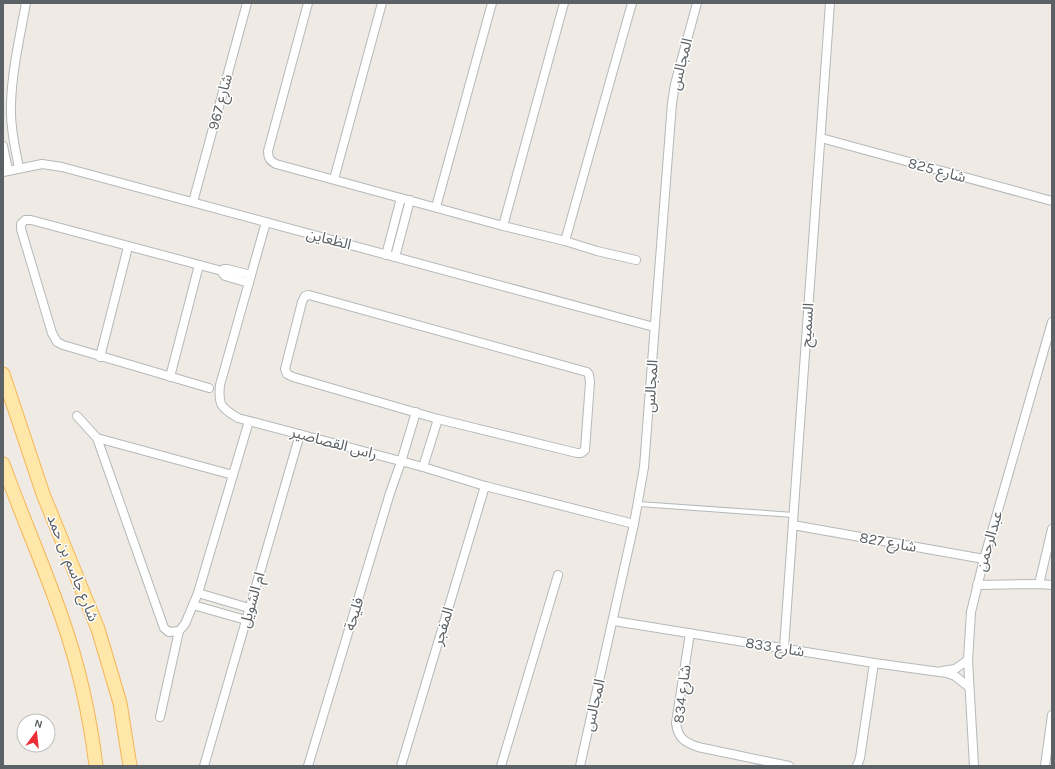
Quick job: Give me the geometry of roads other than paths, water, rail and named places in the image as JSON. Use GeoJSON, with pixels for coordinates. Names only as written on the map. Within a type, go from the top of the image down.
{"type":"FeatureCollection","features":[{"type":"Feature","properties":{"kind":"main road","name":"شارع جاسم بن حمد"},"geometry":{"type":"LineString","coordinates":[[3,374],[43,494],[98,628],[120,703],[130,766]]}},
{"type":"Feature","properties":{"kind":"main road","name":"شارع جاسم بن حمد"},"geometry":{"type":"LineString","coordinates":[[3,464],[63,621],[92,731],[96,766]]}},
{"type":"Feature","properties":{"kind":"street"},"geometry":{"type":"LineString","coordinates":[[19,168],[7,106],[13,82],[26,3]]}},
{"type":"Feature","properties":{"kind":"street","name":"شارع 967"},"geometry":{"type":"LineString","coordinates":[[192,202],[247,3]]}},
{"type":"Feature","properties":{"kind":"street"},"geometry":{"type":"LineString","coordinates":[[308,3],[268,155],[272,162],[503,226],[636,260]]}},
{"type":"Feature","properties":{"kind":"street"},"geometry":{"type":"LineString","coordinates":[[334,179],[382,3]]}},
{"type":"Feature","properties":{"kind":"street"},"geometry":{"type":"LineString","coordinates":[[436,207],[492,3]]}},
{"type":"Feature","properties":{"kind":"street"},"geometry":{"type":"LineString","coordinates":[[503,226],[564,3]]}},
{"type":"Feature","properties":{"kind":"street"},"geometry":{"type":"LineString","coordinates":[[566,241],[632,3]]}},
{"type":"Feature","properties":{"kind":"street","name":"المجالس"},"geometry":{"type":"LineString","coordinates":[[580,766],[639,504],[646,445],[672,103],[675,84],[697,3]]}},
{"type":"Feature","properties":{"kind":"street","name":"السميح"},"geometry":{"type":"LineString","coordinates":[[784,648],[830,3]]}},
{"type":"Feature","properties":{"kind":"street","name":"شارع 825"},"geometry":{"type":"LineString","coordinates":[[821,138],[1052,201]]}},
{"type":"Feature","properties":{"kind":"street"},"geometry":{"type":"LineString","coordinates":[[3,146],[6,171]]}},
{"type":"Feature","properties":{"kind":"street","name":"الظعاين"},"geometry":{"type":"LineString","coordinates":[[6,171],[42,164],[62,167],[654,327]]}},
{"type":"Feature","properties":{"kind":"street"},"geometry":{"type":"LineString","coordinates":[[390,256],[401,198]]}},
{"type":"Feature","properties":{"kind":"street"},"geometry":{"type":"LineString","coordinates":[[390,256],[410,200]]}},
{"type":"Feature","properties":{"kind":"street"},"geometry":{"type":"LineString","coordinates":[[209,388],[63,346],[54,337],[21,229],[21,224],[25,220],[31,220],[222,271],[227,269],[251,275]]}},
{"type":"Feature","properties":{"kind":"street","name":"راس القصاصير"},"geometry":{"type":"LineString","coordinates":[[266,222],[220,385],[218,399],[222,407],[228,412],[238,418],[485,486],[634,524]]}},
{"type":"Feature","properties":{"kind":"street"},"geometry":{"type":"LineString","coordinates":[[100,357],[128,247]]}},
{"type":"Feature","properties":{"kind":"street"},"geometry":{"type":"LineString","coordinates":[[170,377],[199,265]]}},
{"type":"Feature","properties":{"kind":"street"},"geometry":{"type":"LineString","coordinates":[[222,271],[225,276],[249,283]]}},
{"type":"Feature","properties":{"kind":"street"},"geometry":{"type":"LineString","coordinates":[[312,295],[583,370],[590,378],[585,450],[581,453],[438,419],[416,412],[287,374],[285,369],[302,302],[305,296],[312,295]]}},
{"type":"Feature","properties":{"kind":"street","name":"عبدالرحمن"},"geometry":{"type":"LineString","coordinates":[[974,766],[968,660],[970,612],[984,559],[1048,345],[1052,322]]}},
{"type":"Feature","properties":{"kind":"street","name":"فليحة"},"geometry":{"type":"LineString","coordinates":[[308,766],[416,412]]}},
{"type":"Feature","properties":{"kind":"street"},"geometry":{"type":"LineString","coordinates":[[77,416],[97,438],[164,628],[169,632],[179,631]]}},
{"type":"Feature","properties":{"kind":"street"},"geometry":{"type":"LineString","coordinates":[[423,468],[438,419]]}},
{"type":"Feature","properties":{"kind":"street"},"geometry":{"type":"LineString","coordinates":[[160,717],[179,631],[186,624],[198,593],[249,421]]}},
{"type":"Feature","properties":{"kind":"street","name":"ام الشويل"},"geometry":{"type":"LineString","coordinates":[[204,766],[300,434]]}},
{"type":"Feature","properties":{"kind":"street"},"geometry":{"type":"LineString","coordinates":[[97,438],[233,475]]}},
{"type":"Feature","properties":{"kind":"street"},"geometry":{"type":"LineString","coordinates":[[3,471],[11,486]]}},
{"type":"Feature","properties":{"kind":"street","name":"المفجر"},"geometry":{"type":"LineString","coordinates":[[401,766],[485,486]]}},
{"type":"Feature","properties":{"kind":"street","name":"شارع 827"},"geometry":{"type":"LineString","coordinates":[[793,525],[984,559]]}},
{"type":"Feature","properties":{"kind":"street"},"geometry":{"type":"LineString","coordinates":[[1039,584],[1052,529]]}},
{"type":"Feature","properties":{"kind":"street"},"geometry":{"type":"LineString","coordinates":[[501,766],[558,575]]}},
{"type":"Feature","properties":{"kind":"street"},"geometry":{"type":"LineString","coordinates":[[977,585],[1052,585]]}},
{"type":"Feature","properties":{"kind":"street"},"geometry":{"type":"LineString","coordinates":[[198,593],[249,608]]}},
{"type":"Feature","properties":{"kind":"street"},"geometry":{"type":"LineString","coordinates":[[193,605],[246,620]]}},
{"type":"Feature","properties":{"kind":"street","name":"شارع 833"},"geometry":{"type":"LineString","coordinates":[[614,620],[874,663],[938,672],[955,676],[969,687]]}},
{"type":"Feature","properties":{"kind":"street","name":"شارع 834"},"geometry":{"type":"LineString","coordinates":[[690,633],[676,723],[677,732],[689,744],[698,747],[789,766]]}},
{"type":"Feature","properties":{"kind":"street","name":"شارع 833"},"geometry":{"type":"LineString","coordinates":[[938,672],[955,669],[968,660]]}},
{"type":"Feature","properties":{"kind":"street"},"geometry":{"type":"LineString","coordinates":[[857,766],[860,758],[874,663]]}},
{"type":"Feature","properties":{"kind":"street"},"geometry":{"type":"LineString","coordinates":[[1045,766],[1052,714]]}},
{"type":"Feature","properties":{"kind":"lane"},"geometry":{"type":"LineString","coordinates":[[639,504],[794,515]]}}]}
